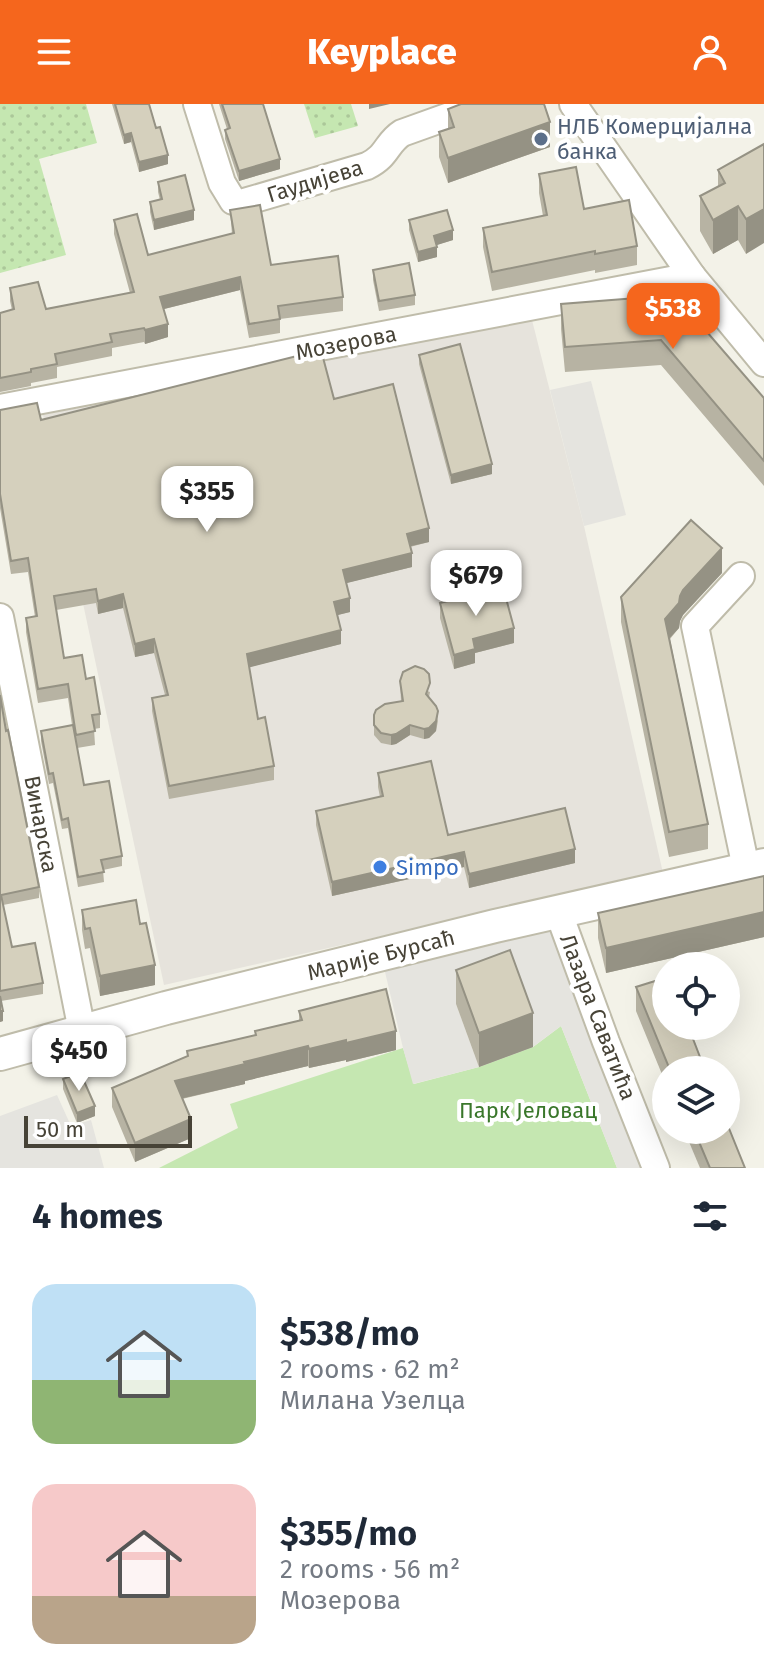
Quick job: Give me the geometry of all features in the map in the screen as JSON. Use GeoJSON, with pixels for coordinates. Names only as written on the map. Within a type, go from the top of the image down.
{"type":"FeatureCollection","features":[{"type":"Feature","properties":{"kind":"street","name":"Гаудијева"},"geometry":{"type":"LineString","coordinates":[[197,104],[227,193],[233,201],[241,203],[367,166],[383,156],[402,133],[483,104]]}},
{"type":"Feature","properties":{"kind":"street"},"geometry":{"type":"LineString","coordinates":[[573,104],[692,276],[764,363]]}},
{"type":"Feature","properties":{"kind":"street","name":"Мозерова"},"geometry":{"type":"LineString","coordinates":[[0,408],[692,276]]}},
{"type":"Feature","properties":{"kind":"street"},"geometry":{"type":"LineString","coordinates":[[741,576],[695,626],[755,866]]}},
{"type":"Feature","properties":{"kind":"street","name":"Винарска"},"geometry":{"type":"LineString","coordinates":[[0,617],[82,1031]]}},
{"type":"Feature","properties":{"kind":"street","name":"Марије Бурсаћ"},"geometry":{"type":"LineString","coordinates":[[0,1054],[558,911],[755,866]]}},
{"type":"Feature","properties":{"kind":"street","name":"Лазара Саватића"},"geometry":{"type":"LineString","coordinates":[[558,911],[656,1168]]}},
{"type":"Feature","properties":{"kind":"shaded area"},"geometry":{"type":"Polygon","coordinates":[[[531,316],[584,526],[663,873],[164,985],[43,415],[531,316]]]}},
{"type":"Feature","properties":{"kind":"shaded area"},"geometry":{"type":"Polygon","coordinates":[[[591,381],[626,515],[584,526],[550,390],[591,381]]]}},
{"type":"Feature","properties":{"kind":"shaded area"},"geometry":{"type":"Polygon","coordinates":[[[558,911],[656,1168],[617,1168],[561,1026],[533,1047],[509,984],[456,1004],[479,1067],[413,1084],[381,955],[558,911]]]}},
{"type":"Feature","properties":{"kind":"shaded area"},"geometry":{"type":"Polygon","coordinates":[[[57,1095],[71,1126],[91,1120],[104,1168],[0,1168],[0,1116],[57,1095]]]}},
{"type":"Feature","properties":{"kind":"green space"},"geometry":{"type":"Polygon","coordinates":[[[0,104],[86,104],[97,143],[39,159],[66,255],[0,273],[0,104]]]}},
{"type":"Feature","properties":{"kind":"green space"},"geometry":{"type":"Polygon","coordinates":[[[304,104],[351,104],[358,126],[315,138],[304,104]]]}},
{"type":"Feature","properties":{"kind":"green space","name":"Парк Јеловац"},"geometry":{"type":"Polygon","coordinates":[[[561,1026],[617,1168],[159,1168],[238,1128],[230,1104],[403,1048],[414,1084],[479,1067],[533,1047],[561,1026]]]}},
{"type":"Feature","properties":{"kind":"building"},"geometry":{"type":"Polygon","coordinates":[[[115,104],[149,104],[168,155],[139,162],[131,133],[124,135],[115,104]]]}},
{"type":"Feature","properties":{"kind":"building"},"geometry":{"type":"Polygon","coordinates":[[[222,104],[263,104],[280,159],[239,171],[225,130],[230,128],[222,104]]]}},
{"type":"Feature","properties":{"kind":"building"},"geometry":{"type":"Polygon","coordinates":[[[461,104],[544,104],[550,122],[448,158],[439,132],[454,127],[448,109],[461,104]]]}},
{"type":"Feature","properties":{"kind":"building"},"geometry":{"type":"Polygon","coordinates":[[[764,144],[764,209],[746,219],[738,206],[713,220],[700,196],[725,183],[718,170],[764,144]]]}},
{"type":"Feature","properties":{"kind":"building"},"geometry":{"type":"Polygon","coordinates":[[[576,167],[584,209],[629,200],[637,246],[595,254],[595,251],[492,272],[483,228],[547,215],[539,174],[576,167]]]}},
{"type":"Feature","properties":{"kind":"building"},"geometry":{"type":"Polygon","coordinates":[[[185,175],[194,210],[154,220],[150,202],[162,199],[158,182],[185,175]]]}},
{"type":"Feature","properties":{"kind":"building"},"geometry":{"type":"Polygon","coordinates":[[[260,205],[271,265],[338,256],[343,297],[278,306],[280,319],[249,324],[240,277],[160,297],[168,324],[110,334],[112,342],[55,354],[57,364],[0,378],[0,313],[14,309],[10,288],[38,282],[46,309],[134,292],[114,220],[137,214],[148,255],[234,233],[230,210],[260,205]]]}},
{"type":"Feature","properties":{"kind":"building"},"geometry":{"type":"Polygon","coordinates":[[[447,210],[453,230],[434,236],[437,247],[418,252],[409,220],[447,210]]]}},
{"type":"Feature","properties":{"kind":"building"},"geometry":{"type":"Polygon","coordinates":[[[409,263],[415,295],[379,301],[373,270],[409,263]]]}},
{"type":"Feature","properties":{"kind":"building"},"geometry":{"type":"Polygon","coordinates":[[[675,295],[764,398],[764,461],[661,340],[565,347],[561,304],[675,295]]]}},
{"type":"Feature","properties":{"kind":"building"},"geometry":{"type":"Polygon","coordinates":[[[460,344],[492,464],[451,475],[419,355],[460,344]]]}},
{"type":"Feature","properties":{"kind":"building"},"geometry":{"type":"Polygon","coordinates":[[[321,350],[334,399],[393,384],[429,528],[407,534],[412,553],[343,570],[350,598],[334,602],[341,630],[247,654],[258,719],[265,717],[274,766],[169,786],[152,698],[168,695],[154,639],[135,644],[123,594],[98,601],[96,589],[54,596],[64,658],[82,655],[86,679],[94,677],[100,714],[92,715],[95,731],[76,735],[68,684],[38,689],[26,618],[37,616],[28,558],[11,561],[0,494],[0,410],[37,403],[41,420],[321,350]]]}},
{"type":"Feature","properties":{"kind":"building"},"geometry":{"type":"Polygon","coordinates":[[[691,520],[722,548],[683,590],[679,603],[665,619],[708,824],[669,832],[621,597],[691,520]]]}},
{"type":"Feature","properties":{"kind":"building"},"geometry":{"type":"Polygon","coordinates":[[[503,587],[514,628],[473,639],[475,649],[454,655],[440,603],[503,587]]]}},
{"type":"Feature","properties":{"kind":"building"},"geometry":{"type":"Polygon","coordinates":[[[415,666],[429,674],[426,694],[438,711],[436,721],[429,728],[410,725],[396,734],[381,733],[374,725],[376,710],[385,704],[403,701],[400,681],[403,672],[415,666]]]}},
{"type":"Feature","properties":{"kind":"building"},"geometry":{"type":"Polygon","coordinates":[[[0,695],[39,887],[1,895],[12,947],[35,943],[43,983],[0,991],[0,695]]]}},
{"type":"Feature","properties":{"kind":"building"},"geometry":{"type":"Polygon","coordinates":[[[73,725],[84,785],[109,781],[122,856],[101,860],[104,872],[78,877],[68,818],[62,820],[41,731],[73,725]]]}},
{"type":"Feature","properties":{"kind":"building"},"geometry":{"type":"Polygon","coordinates":[[[431,761],[448,835],[565,808],[575,849],[469,874],[464,852],[332,882],[316,811],[383,796],[378,773],[431,761]]]}},
{"type":"Feature","properties":{"kind":"building"},"geometry":{"type":"Polygon","coordinates":[[[764,876],[764,912],[606,948],[598,913],[764,876]]]}},
{"type":"Feature","properties":{"kind":"building"},"geometry":{"type":"Polygon","coordinates":[[[136,900],[140,924],[146,923],[155,965],[100,976],[90,928],[85,929],[82,910],[136,900]]]}},
{"type":"Feature","properties":{"kind":"building"},"geometry":{"type":"Polygon","coordinates":[[[510,950],[533,1013],[479,1033],[456,970],[510,950]]]}},
{"type":"Feature","properties":{"kind":"building"},"geometry":{"type":"Polygon","coordinates":[[[652,982],[652,1026],[636,987],[652,982]]]}},
{"type":"Feature","properties":{"kind":"building"},"geometry":{"type":"Polygon","coordinates":[[[386,989],[396,1031],[346,1043],[346,1040],[309,1049],[308,1046],[175,1081],[191,1119],[135,1143],[112,1088],[188,1056],[187,1051],[256,1035],[255,1031],[302,1020],[299,1011],[386,989]]]}},
{"type":"Feature","properties":{"kind":"building"},"geometry":{"type":"Polygon","coordinates":[[[658,1040],[693,1040],[700,1056],[664,1056],[658,1040]]]}},
{"type":"Feature","properties":{"kind":"building"},"geometry":{"type":"Polygon","coordinates":[[[80,1072],[95,1106],[77,1113],[63,1079],[80,1072]]]}},
{"type":"Feature","properties":{"kind":"building"},"geometry":{"type":"Polygon","coordinates":[[[700,1144],[735,1144],[745,1168],[710,1168],[700,1144]]]}},
{"type":"Feature","properties":{"kind":"place","name":"НЛБ Комерцијална банка"},"geometry":{"type":"Point","coordinates":[541,139]}},
{"type":"Feature","properties":{"kind":"place","name":"Simpo"},"geometry":{"type":"Point","coordinates":[380,867]}}]}
